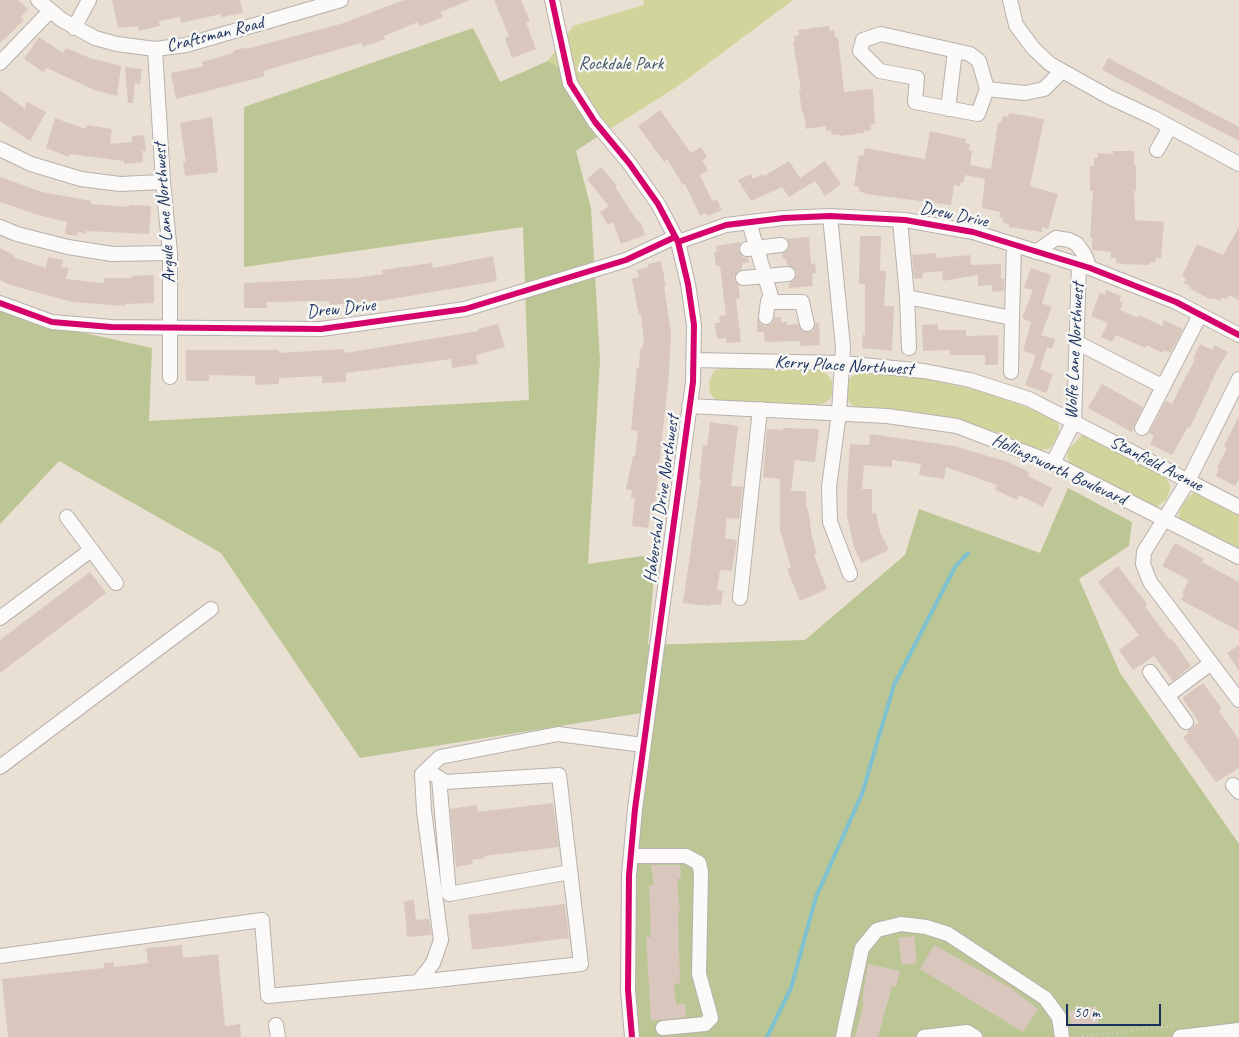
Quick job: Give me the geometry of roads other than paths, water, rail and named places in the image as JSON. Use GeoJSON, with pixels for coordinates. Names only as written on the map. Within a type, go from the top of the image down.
{"type":"FeatureCollection","features":[{"type":"Feature","properties":{"kind":"street","name":"Craftsman Road"},"geometry":{"type":"LineString","coordinates":[[38,0],[74,28],[95,38],[116,44],[155,50],[186,45],[341,0]]}},
{"type":"Feature","properties":{"kind":"street"},"geometry":{"type":"LineString","coordinates":[[74,28],[89,0]]}},
{"type":"Feature","properties":{"kind":"street","name":"Habershal Drive Northwest"},"geometry":{"type":"LineString","coordinates":[[552,0],[570,83],[595,122],[629,163],[658,204],[677,240],[688,284],[694,325],[695,360],[643,745],[631,856],[628,990],[632,1037]]}},
{"type":"Feature","properties":{"kind":"street"},"geometry":{"type":"LineString","coordinates":[[1010,0],[1016,25],[1033,48],[1062,71],[1108,98],[1170,127],[1239,164]]}},
{"type":"Feature","properties":{"kind":"street"},"geometry":{"type":"LineString","coordinates":[[0,63],[50,11]]}},
{"type":"Feature","properties":{"kind":"street"},"geometry":{"type":"LineString","coordinates":[[881,34],[970,54],[980,61],[987,89],[978,114],[915,102],[917,78],[880,71],[860,51],[863,40],[881,34]]}},
{"type":"Feature","properties":{"kind":"street","name":"Argule Lane Northwest"},"geometry":{"type":"LineString","coordinates":[[155,50],[163,182],[170,253],[170,377]]}},
{"type":"Feature","properties":{"kind":"street"},"geometry":{"type":"LineString","coordinates":[[948,109],[956,51]]}},
{"type":"Feature","properties":{"kind":"street"},"geometry":{"type":"LineString","coordinates":[[987,89],[1025,93],[1044,89],[1062,71]]}},
{"type":"Feature","properties":{"kind":"street"},"geometry":{"type":"LineString","coordinates":[[1157,150],[1170,127]]}},
{"type":"Feature","properties":{"kind":"street"},"geometry":{"type":"LineString","coordinates":[[0,149],[47,171],[81,179],[120,184],[163,182]]}},
{"type":"Feature","properties":{"kind":"street"},"geometry":{"type":"LineString","coordinates":[[830,216],[843,347],[839,413],[829,487],[830,522],[850,574]]}},
{"type":"Feature","properties":{"kind":"street","name":"Drew Drive"},"geometry":{"type":"LineString","coordinates":[[0,303],[52,322],[111,327],[321,329],[465,310],[626,260],[677,240],[726,225],[784,218],[830,216],[900,220],[973,232],[1084,267],[1176,302],[1239,335]]}},
{"type":"Feature","properties":{"kind":"street"},"geometry":{"type":"LineString","coordinates":[[900,220],[909,348]]}},
{"type":"Feature","properties":{"kind":"street"},"geometry":{"type":"LineString","coordinates":[[749,222],[752,248],[766,276],[771,297],[775,302],[802,302],[807,324]]}},
{"type":"Feature","properties":{"kind":"street"},"geometry":{"type":"LineString","coordinates":[[0,226],[68,247],[112,254],[170,253]]}},
{"type":"Feature","properties":{"kind":"street"},"geometry":{"type":"LineString","coordinates":[[1036,252],[1056,238],[1069,240],[1077,244],[1084,254],[1084,267]]}},
{"type":"Feature","properties":{"kind":"street"},"geometry":{"type":"LineString","coordinates":[[752,248],[782,245]]}},
{"type":"Feature","properties":{"kind":"street"},"geometry":{"type":"LineString","coordinates":[[1011,372],[1014,245]]}},
{"type":"Feature","properties":{"kind":"street","name":"Wolfe Lane Northwest"},"geometry":{"type":"LineString","coordinates":[[1053,462],[1074,421],[1076,342],[1084,267]]}},
{"type":"Feature","properties":{"kind":"street"},"geometry":{"type":"LineString","coordinates":[[743,278],[788,274]]}},
{"type":"Feature","properties":{"kind":"street"},"geometry":{"type":"LineString","coordinates":[[766,317],[768,301],[771,297]]}},
{"type":"Feature","properties":{"kind":"street"},"geometry":{"type":"LineString","coordinates":[[906,297],[1012,318]]}},
{"type":"Feature","properties":{"kind":"street"},"geometry":{"type":"LineString","coordinates":[[1142,428],[1200,314]]}},
{"type":"Feature","properties":{"kind":"street"},"geometry":{"type":"LineString","coordinates":[[1076,342],[1158,384],[1165,383]]}},
{"type":"Feature","properties":{"kind":"street","name":"Kerry Place Northwest"},"geometry":{"type":"LineString","coordinates":[[695,360],[842,363],[924,371],[970,380],[1029,399],[1074,421]]}},
{"type":"Feature","properties":{"kind":"street"},"geometry":{"type":"LineString","coordinates":[[1239,379],[1188,481],[1144,552],[1143,564],[1150,582],[1239,700]]}},
{"type":"Feature","properties":{"kind":"street","name":"Hollingsworth Boulevard"},"geometry":{"type":"LineString","coordinates":[[689,406],[887,416],[958,426],[1053,462],[1239,558]]}},
{"type":"Feature","properties":{"kind":"street"},"geometry":{"type":"LineString","coordinates":[[740,598],[760,409]]}},
{"type":"Feature","properties":{"kind":"street","name":"Stanfield Avenue"},"geometry":{"type":"LineString","coordinates":[[1074,421],[1239,507]]}},
{"type":"Feature","properties":{"kind":"street"},"geometry":{"type":"LineString","coordinates":[[67,517],[116,583]]}},
{"type":"Feature","properties":{"kind":"street"},"geometry":{"type":"LineString","coordinates":[[0,618],[91,550]]}},
{"type":"Feature","properties":{"kind":"street"},"geometry":{"type":"LineString","coordinates":[[0,767],[211,609]]}},
{"type":"Feature","properties":{"kind":"street"},"geometry":{"type":"LineString","coordinates":[[1167,696],[1211,663]]}},
{"type":"Feature","properties":{"kind":"street"},"geometry":{"type":"LineString","coordinates":[[1150,672],[1186,722]]}},
{"type":"Feature","properties":{"kind":"street"},"geometry":{"type":"LineString","coordinates":[[570,872],[450,894],[433,774],[440,757],[558,734],[643,745]]}},
{"type":"Feature","properties":{"kind":"street"},"geometry":{"type":"LineString","coordinates":[[0,956],[262,920],[268,996],[418,982],[581,964],[559,775],[445,782],[433,774],[422,774],[424,812],[442,940],[433,963],[418,982]]}},
{"type":"Feature","properties":{"kind":"street"},"geometry":{"type":"LineString","coordinates":[[631,856],[686,856],[699,863],[701,872],[699,974],[711,1018],[705,1024],[663,1028]]}},
{"type":"Feature","properties":{"kind":"street"},"geometry":{"type":"LineString","coordinates":[[842,1037],[862,948],[877,930],[902,924],[926,926],[948,934],[1045,998],[1058,1017],[1062,1037]]}},
{"type":"Feature","properties":{"kind":"street"},"geometry":{"type":"LineString","coordinates":[[1181,1031],[1239,1030]]}},
{"type":"Feature","properties":{"kind":"street"},"geometry":{"type":"LineString","coordinates":[[924,1037],[967,1032],[975,1037]]}},
{"type":"Feature","properties":{"kind":"waterway"},"geometry":{"type":"LineString","coordinates":[[767,1037],[791,988],[816,897],[862,794],[894,685],[955,567],[968,553]]}},
{"type":"Feature","properties":{"kind":"park label","name":"Rockdale Park"},"geometry":{"type":"Point","coordinates":[621,64]}}]}
